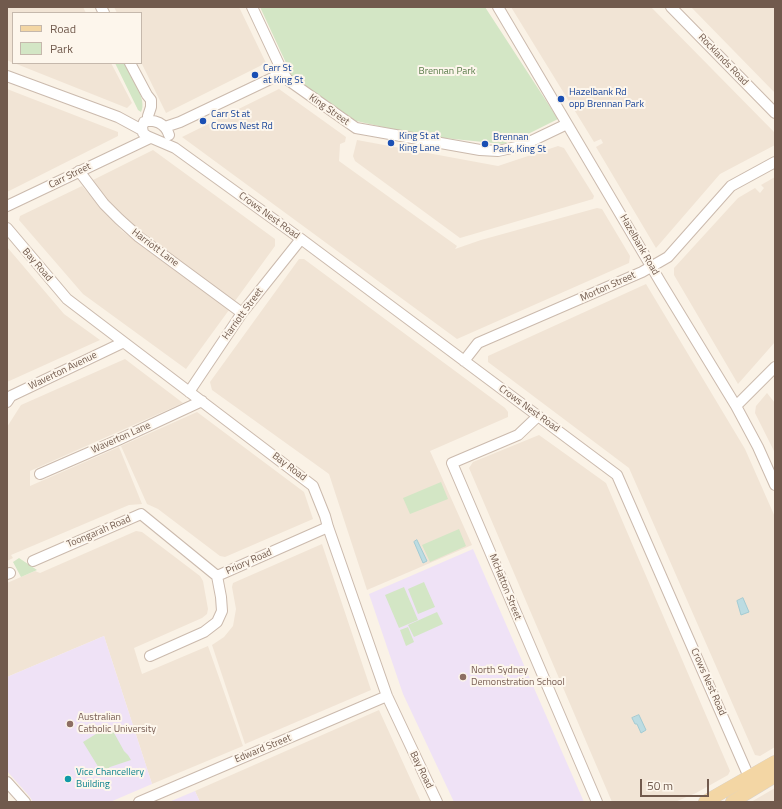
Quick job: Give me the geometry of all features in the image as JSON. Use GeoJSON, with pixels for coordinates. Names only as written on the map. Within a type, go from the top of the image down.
{"type":"FeatureCollection","features":[{"type":"Feature","properties":{"kind":"main road"},"geometry":{"type":"LineString","coordinates":[[705,802],[775,762]]}},
{"type":"Feature","properties":{"kind":"main road"},"geometry":{"type":"LineString","coordinates":[[732,802],[775,776]]}},
{"type":"Feature","properties":{"kind":"street","name":"King Street"},"geometry":{"type":"LineString","coordinates":[[252,7],[283,73],[288,80],[356,128],[480,150],[498,151],[521,146],[568,124]]}},
{"type":"Feature","properties":{"kind":"street","name":"Hazelbank Road"},"geometry":{"type":"LineString","coordinates":[[498,7],[736,406],[758,447],[775,485]]}},
{"type":"Feature","properties":{"kind":"street","name":"Rocklands Road"},"geometry":{"type":"LineString","coordinates":[[671,7],[775,113]]}},
{"type":"Feature","properties":{"kind":"street"},"geometry":{"type":"LineString","coordinates":[[131,64],[150,98],[151,104],[148,116],[153,131],[180,122],[283,73]]}},
{"type":"Feature","properties":{"kind":"street","name":"Crows Nest Road"},"geometry":{"type":"LineString","coordinates":[[7,76],[153,131],[301,239],[617,475],[750,777]]}},
{"type":"Feature","properties":{"kind":"street","name":"Carr Street"},"geometry":{"type":"LineString","coordinates":[[7,206],[132,146],[138,138],[153,131]]}},
{"type":"Feature","properties":{"kind":"street","name":"Morton Street"},"geometry":{"type":"LineString","coordinates":[[464,361],[478,343],[652,266],[668,257],[731,186],[775,162]]}},
{"type":"Feature","properties":{"kind":"street","name":"Harriott Lane"},"geometry":{"type":"LineString","coordinates":[[79,171],[104,204],[119,220],[139,237],[242,313]]}},
{"type":"Feature","properties":{"kind":"street","name":"Bay Road"},"geometry":{"type":"LineString","coordinates":[[7,228],[66,299],[122,343],[202,401],[313,486],[326,516],[328,527],[387,696],[437,802]]}},
{"type":"Feature","properties":{"kind":"street","name":"Harriott Street"},"geometry":{"type":"LineString","coordinates":[[189,392],[242,313],[301,239]]}},
{"type":"Feature","properties":{"kind":"street","name":"Waverton Avenue"},"geometry":{"type":"LineString","coordinates":[[7,402],[11,396],[122,343]]}},
{"type":"Feature","properties":{"kind":"street"},"geometry":{"type":"LineString","coordinates":[[736,406],[775,367]]}},
{"type":"Feature","properties":{"kind":"street","name":"Waverton Lane"},"geometry":{"type":"LineString","coordinates":[[40,474],[202,401]]}},
{"type":"Feature","properties":{"kind":"street","name":"McHatton Street"},"geometry":{"type":"LineString","coordinates":[[538,416],[518,435],[452,463],[491,551],[539,669],[597,802]]}},
{"type":"Feature","properties":{"kind":"street","name":"Toongarah Road"},"geometry":{"type":"LineString","coordinates":[[33,561],[140,514],[217,576]]}},
{"type":"Feature","properties":{"kind":"street","name":"Priory Road"},"geometry":{"type":"LineString","coordinates":[[150,656],[204,632],[217,622],[222,611],[217,576],[328,527]]}},
{"type":"Feature","properties":{"kind":"street","name":"Edward Street"},"geometry":{"type":"LineString","coordinates":[[144,801],[387,696]]}},
{"type":"Feature","properties":{"kind":"street"},"geometry":{"type":"LineString","coordinates":[[7,782],[25,802]]}},
{"type":"Feature","properties":{"kind":"shaded area"},"geometry":{"type":"Polygon","coordinates":[[[7,7],[83,7],[86,12],[12,12],[12,62],[7,60],[7,7]]]}},
{"type":"Feature","properties":{"kind":"shaded area"},"geometry":{"type":"Polygon","coordinates":[[[114,7],[239,7],[266,63],[166,113],[142,64],[142,12],[116,12],[114,7]]]}},
{"type":"Feature","properties":{"kind":"shaded area"},"geometry":{"type":"Polygon","coordinates":[[[511,7],[651,7],[775,133],[775,145],[720,174],[656,248],[596,147],[603,143],[601,139],[594,142],[511,7]]]}},
{"type":"Feature","properties":{"kind":"shaded area"},"geometry":{"type":"Polygon","coordinates":[[[691,7],[775,7],[775,93],[691,7]]]}},
{"type":"Feature","properties":{"kind":"shaded area"},"geometry":{"type":"Polygon","coordinates":[[[17,64],[112,64],[132,103],[127,108],[17,64]]]}},
{"type":"Feature","properties":{"kind":"shaded area"},"geometry":{"type":"Polygon","coordinates":[[[7,89],[118,132],[118,136],[7,192],[7,89]]]}},
{"type":"Feature","properties":{"kind":"shaded area"},"geometry":{"type":"Polygon","coordinates":[[[279,89],[346,137],[345,142],[340,144],[339,161],[457,246],[455,249],[481,240],[597,208],[602,209],[630,256],[629,263],[457,339],[182,137],[279,89]]]}},
{"type":"Feature","properties":{"kind":"shaded area"},"geometry":{"type":"Polygon","coordinates":[[[357,140],[498,166],[558,146],[564,148],[594,196],[593,199],[460,238],[355,161],[353,156],[357,140]]]}},
{"type":"Feature","properties":{"kind":"shaded area"},"geometry":{"type":"Polygon","coordinates":[[[153,150],[275,239],[275,246],[235,301],[127,223],[91,181],[153,150]]]}},
{"type":"Feature","properties":{"kind":"shaded area"},"geometry":{"type":"Polygon","coordinates":[[[775,177],[775,342],[738,384],[674,275],[674,268],[738,198],[755,188],[760,193],[764,188],[761,185],[775,177]]]}},
{"type":"Feature","properties":{"kind":"shaded area"},"geometry":{"type":"Polygon","coordinates":[[[82,186],[122,231],[229,310],[186,369],[83,294],[19,220],[20,216],[82,186]]]}},
{"type":"Feature","properties":{"kind":"shaded area"},"geometry":{"type":"Polygon","coordinates":[[[7,247],[64,314],[100,340],[7,382],[7,247]]]}},
{"type":"Feature","properties":{"kind":"shaded area"},"geometry":{"type":"Polygon","coordinates":[[[299,259],[304,259],[505,408],[508,412],[508,417],[430,451],[472,545],[367,590],[329,474],[212,390],[210,382],[299,259]]]}},
{"type":"Feature","properties":{"kind":"shaded area"},"geometry":{"type":"Polygon","coordinates":[[[646,284],[745,449],[775,517],[775,747],[760,756],[755,755],[629,468],[488,362],[488,356],[646,284]]]}},
{"type":"Feature","properties":{"kind":"shaded area"},"geometry":{"type":"Polygon","coordinates":[[[125,359],[183,403],[30,471],[30,486],[119,447],[142,504],[129,505],[11,555],[13,558],[7,561],[7,427],[21,405],[125,359]]]}},
{"type":"Feature","properties":{"kind":"shaded area"},"geometry":{"type":"Polygon","coordinates":[[[767,393],[775,403],[775,453],[755,413],[756,406],[767,393]]]}},
{"type":"Feature","properties":{"kind":"shaded area"},"geometry":{"type":"Polygon","coordinates":[[[197,412],[304,492],[313,519],[225,557],[220,556],[158,509],[147,504],[121,446],[197,412]]]}},
{"type":"Feature","properties":{"kind":"shaded area"},"geometry":{"type":"Polygon","coordinates":[[[539,435],[606,483],[730,771],[728,775],[696,793],[675,802],[612,802],[469,468],[473,462],[539,435]]]}},
{"type":"Feature","properties":{"kind":"shaded area"},"geometry":{"type":"Polygon","coordinates":[[[136,531],[142,532],[200,576],[203,581],[208,609],[207,614],[202,618],[134,648],[142,674],[208,646],[243,746],[152,784],[104,636],[7,677],[7,583],[35,571],[40,573],[136,531]]]}},
{"type":"Feature","properties":{"kind":"shaded area"},"geometry":{"type":"Polygon","coordinates":[[[322,544],[371,690],[245,744],[212,645],[224,637],[233,626],[236,609],[232,587],[233,583],[322,544]]]}},
{"type":"Feature","properties":{"kind":"shaded area","name":"North Sydney Demonstration School"},"geometry":{"type":"Polygon","coordinates":[[[473,549],[584,802],[454,802],[403,694],[369,594],[473,549]]]}},
{"type":"Feature","properties":{"kind":"shaded area","name":"Australian Catholic University"},"geometry":{"type":"Polygon","coordinates":[[[104,636],[152,784],[110,802],[33,802],[7,771],[7,677],[104,636]]]}},
{"type":"Feature","properties":{"kind":"shaded area"},"geometry":{"type":"Polygon","coordinates":[[[379,710],[421,802],[200,802],[195,791],[379,710]]]}},
{"type":"Feature","properties":{"kind":"shaded area"},"geometry":{"type":"Polygon","coordinates":[[[775,788],[775,802],[751,802],[775,788]]]}},
{"type":"Feature","properties":{"kind":"shaded area"},"geometry":{"type":"Polygon","coordinates":[[[195,791],[200,802],[169,802],[195,791]]]}},
{"type":"Feature","properties":{"kind":"green space","name":"Brennan Park"},"geometry":{"type":"Polygon","coordinates":[[[260,7],[485,7],[558,119],[528,134],[503,144],[424,136],[356,121],[293,78],[260,7]]]}},
{"type":"Feature","properties":{"kind":"green space"},"geometry":{"type":"Polygon","coordinates":[[[115,64],[125,64],[134,80],[140,94],[143,107],[141,112],[138,110],[115,64]]]}},
{"type":"Feature","properties":{"kind":"green space"},"geometry":{"type":"Polygon","coordinates":[[[441,482],[448,499],[410,514],[403,498],[441,482]]]}},
{"type":"Feature","properties":{"kind":"green space"},"geometry":{"type":"Polygon","coordinates":[[[459,529],[466,546],[430,562],[422,545],[459,529]]]}},
{"type":"Feature","properties":{"kind":"green space"},"geometry":{"type":"Polygon","coordinates":[[[19,558],[37,570],[21,577],[13,562],[19,558]]]}},
{"type":"Feature","properties":{"kind":"green space"},"geometry":{"type":"Polygon","coordinates":[[[424,582],[435,607],[418,614],[408,589],[424,582]]]}},
{"type":"Feature","properties":{"kind":"green space"},"geometry":{"type":"Polygon","coordinates":[[[404,587],[418,620],[399,628],[385,595],[404,587]]]}},
{"type":"Feature","properties":{"kind":"green space"},"geometry":{"type":"Polygon","coordinates":[[[437,612],[443,624],[414,637],[408,625],[437,612]]]}},
{"type":"Feature","properties":{"kind":"green space"},"geometry":{"type":"Polygon","coordinates":[[[408,627],[414,642],[406,646],[400,630],[408,627]]]}},
{"type":"Feature","properties":{"kind":"green space"},"geometry":{"type":"Polygon","coordinates":[[[104,729],[113,731],[124,751],[131,760],[110,767],[102,773],[83,742],[104,729]]]}},
{"type":"Feature","properties":{"kind":"water"},"geometry":{"type":"Polygon","coordinates":[[[417,540],[427,561],[423,563],[414,542],[417,540]]]}},
{"type":"Feature","properties":{"kind":"water"},"geometry":{"type":"Polygon","coordinates":[[[743,598],[749,612],[741,615],[737,601],[743,598]]]}},
{"type":"Feature","properties":{"kind":"water"},"geometry":{"type":"Polygon","coordinates":[[[639,715],[646,730],[641,733],[637,724],[635,724],[632,718],[639,715]]]}},
{"type":"Feature","properties":{"kind":"place","name":"Carr St at King St"},"geometry":{"type":"Point","coordinates":[255,75]}},
{"type":"Feature","properties":{"kind":"place","name":"Hazelbank Rd opp Brennan Park"},"geometry":{"type":"Point","coordinates":[561,99]}},
{"type":"Feature","properties":{"kind":"place","name":"Carr St at Crows Nest Rd"},"geometry":{"type":"Point","coordinates":[203,121]}},
{"type":"Feature","properties":{"kind":"place","name":"King St at King Lane"},"geometry":{"type":"Point","coordinates":[391,143]}},
{"type":"Feature","properties":{"kind":"place","name":"Brennan Park, King St"},"geometry":{"type":"Point","coordinates":[485,144]}},
{"type":"Feature","properties":{"kind":"place","name":"North Sydney Demonstration School"},"geometry":{"type":"Point","coordinates":[463,677]}},
{"type":"Feature","properties":{"kind":"place","name":"Australian Catholic University"},"geometry":{"type":"Point","coordinates":[70,724]}},
{"type":"Feature","properties":{"kind":"place","name":"Vice Chancellery Building"},"geometry":{"type":"Point","coordinates":[68,779]}}]}
